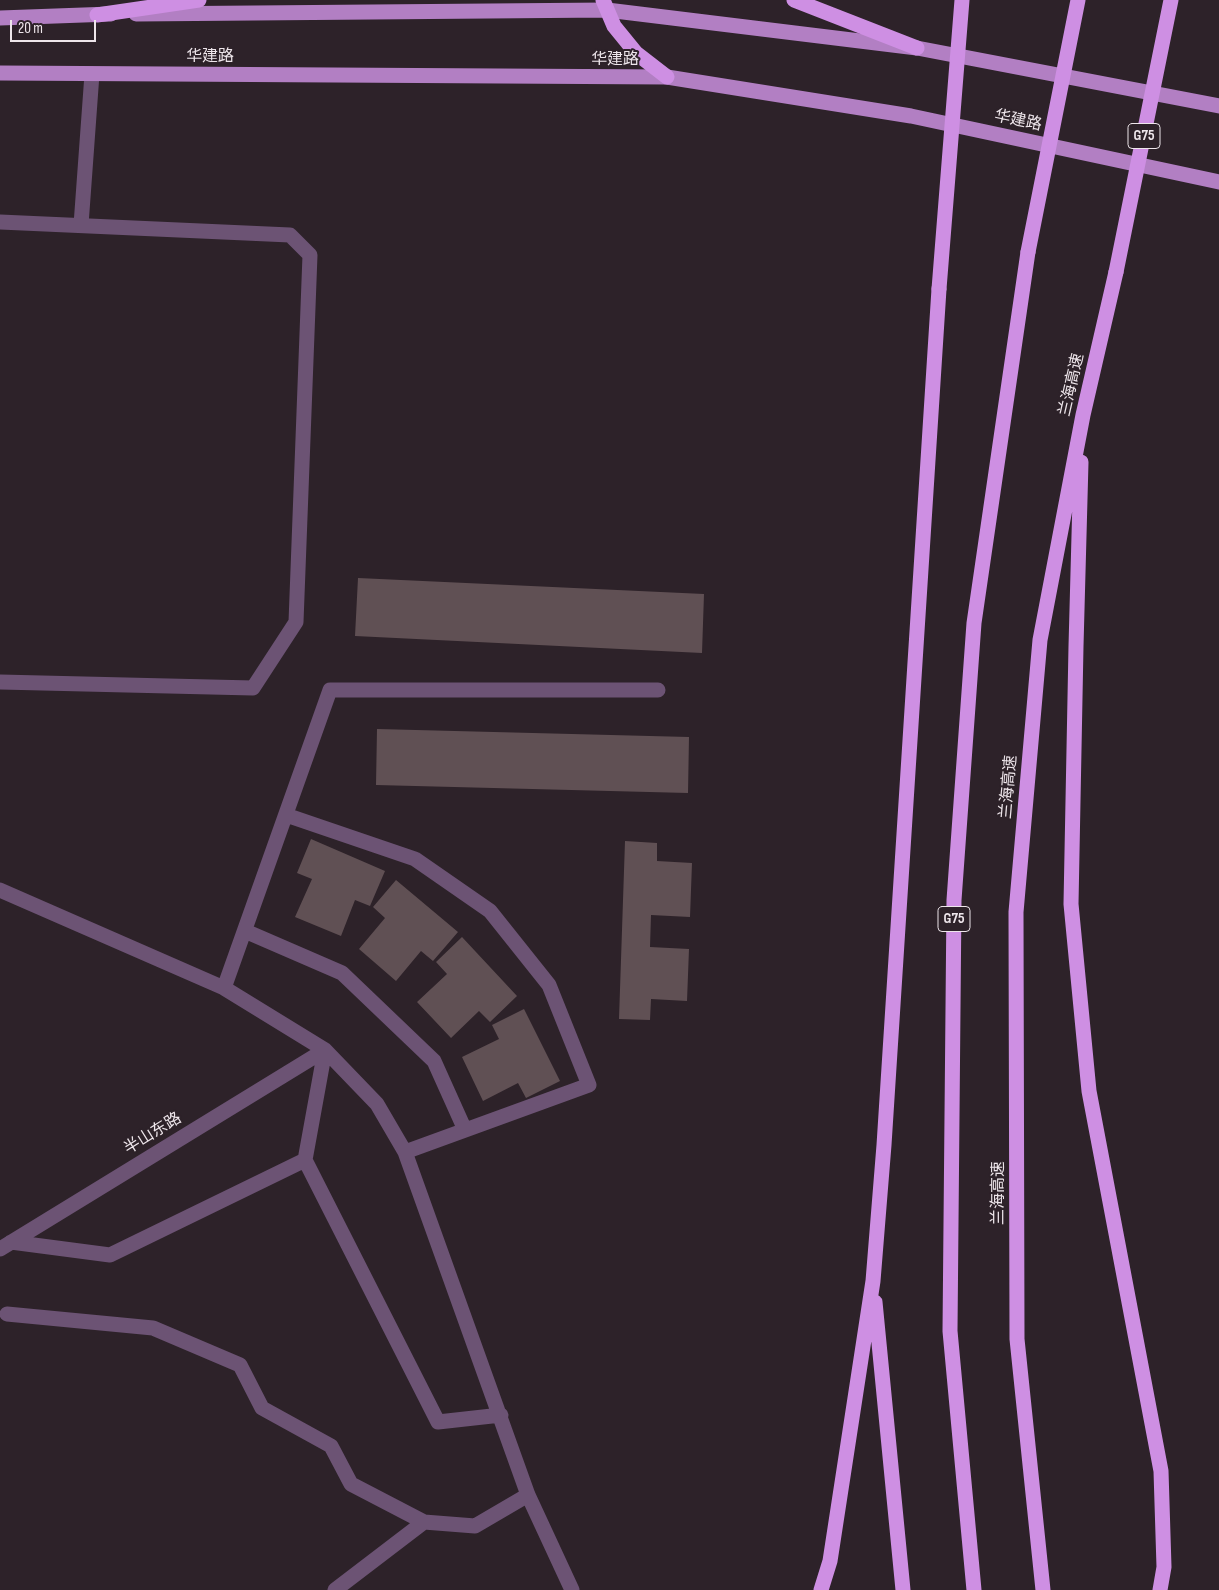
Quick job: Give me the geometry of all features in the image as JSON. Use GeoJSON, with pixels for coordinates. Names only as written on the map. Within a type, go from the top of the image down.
{"type":"FeatureCollection","features":[{"type":"Feature","properties":{"kind":"highway"},"geometry":{"type":"LineString","coordinates":[[97,14],[199,0]]}},
{"type":"Feature","properties":{"kind":"highway"},"geometry":{"type":"LineString","coordinates":[[794,0],[917,48]]}},
{"type":"Feature","properties":{"kind":"highway"},"geometry":{"type":"LineString","coordinates":[[822,1590],[830,1561],[873,1281],[939,289],[962,0]]}},
{"type":"Feature","properties":{"kind":"highway","name":"G75"},"geometry":{"type":"LineString","coordinates":[[974,1590],[950,1331],[954,900],[974,623],[1028,252],[1078,0]]}},
{"type":"Feature","properties":{"kind":"highway","name":"兰海高速"},"geometry":{"type":"LineString","coordinates":[[1043,1590],[1017,1340],[1016,912],[1040,640],[1083,415],[1116,272],[1172,0]]}},
{"type":"Feature","properties":{"kind":"highway"},"geometry":{"type":"LineString","coordinates":[[605,5],[614,26],[636,52],[667,77]]}},
{"type":"Feature","properties":{"kind":"highway"},"geometry":{"type":"LineString","coordinates":[[1083,415],[1071,904],[1089,1091],[1161,1471],[1164,1568],[1160,1590]]}},
{"type":"Feature","properties":{"kind":"highway"},"geometry":{"type":"LineString","coordinates":[[873,1281],[902,1590]]}},
{"type":"Feature","properties":{"kind":"main road"},"geometry":{"type":"LineString","coordinates":[[0,18],[97,14],[605,5],[917,48],[1219,106]]}},
{"type":"Feature","properties":{"kind":"main road","name":"华建路"},"geometry":{"type":"LineString","coordinates":[[0,73],[667,77],[911,116],[1219,182]]}},
{"type":"Feature","properties":{"kind":"street"},"geometry":{"type":"LineString","coordinates":[[80,225],[92,74]]}},
{"type":"Feature","properties":{"kind":"street"},"geometry":{"type":"LineString","coordinates":[[0,222],[290,235],[310,255],[296,622],[253,688],[0,682]]}},
{"type":"Feature","properties":{"kind":"street"},"geometry":{"type":"LineString","coordinates":[[224,988],[330,690],[658,690]]}},
{"type":"Feature","properties":{"kind":"street"},"geometry":{"type":"LineString","coordinates":[[286,815],[415,859],[490,911],[549,985],[589,1085],[405,1152]]}},
{"type":"Feature","properties":{"kind":"street"},"geometry":{"type":"LineString","coordinates":[[0,890],[224,988],[325,1050],[377,1104],[405,1152],[501,1415],[528,1495],[572,1590]]}},
{"type":"Feature","properties":{"kind":"street"},"geometry":{"type":"LineString","coordinates":[[244,931],[342,973],[434,1060],[465,1130]]}},
{"type":"Feature","properties":{"kind":"street"},"geometry":{"type":"LineString","coordinates":[[325,1050],[305,1160],[438,1422],[501,1415]]}},
{"type":"Feature","properties":{"kind":"street","name":"半山东路"},"geometry":{"type":"LineString","coordinates":[[6,1245],[325,1050]]}},
{"type":"Feature","properties":{"kind":"street"},"geometry":{"type":"LineString","coordinates":[[6,1245],[110,1255],[305,1160]]}},
{"type":"Feature","properties":{"kind":"street"},"geometry":{"type":"LineString","coordinates":[[7,1314],[153,1328],[240,1365],[262,1408],[331,1446],[351,1484],[424,1522],[475,1526],[528,1495]]}},
{"type":"Feature","properties":{"kind":"street"},"geometry":{"type":"LineString","coordinates":[[335,1590],[424,1522]]}},
{"type":"Feature","properties":{"kind":"building"},"geometry":{"type":"Polygon","coordinates":[[[358,578],[704,594],[702,653],[355,636],[358,578]]]}},
{"type":"Feature","properties":{"kind":"building"},"geometry":{"type":"Polygon","coordinates":[[[377,729],[689,737],[688,793],[376,785],[377,729]]]}},
{"type":"Feature","properties":{"kind":"building"},"geometry":{"type":"Polygon","coordinates":[[[311,839],[385,871],[370,906],[355,900],[341,936],[295,917],[312,879],[297,873],[311,839]]]}},
{"type":"Feature","properties":{"kind":"building"},"geometry":{"type":"Polygon","coordinates":[[[625,841],[657,843],[657,861],[692,863],[690,917],[651,915],[650,947],[689,949],[687,1001],[651,999],[650,1020],[619,1019],[625,841]]]}},
{"type":"Feature","properties":{"kind":"building"},"geometry":{"type":"Polygon","coordinates":[[[396,880],[458,932],[433,961],[421,951],[396,981],[359,949],[385,918],[373,907],[396,880]]]}},
{"type":"Feature","properties":{"kind":"building"},"geometry":{"type":"Polygon","coordinates":[[[462,937],[517,996],[490,1022],[479,1011],[451,1038],[417,1002],[447,974],[436,962],[462,937]]]}},
{"type":"Feature","properties":{"kind":"building"},"geometry":{"type":"Polygon","coordinates":[[[524,1009],[560,1081],[526,1098],[518,1083],[483,1101],[462,1057],[499,1039],[492,1025],[524,1009]]]}}]}
